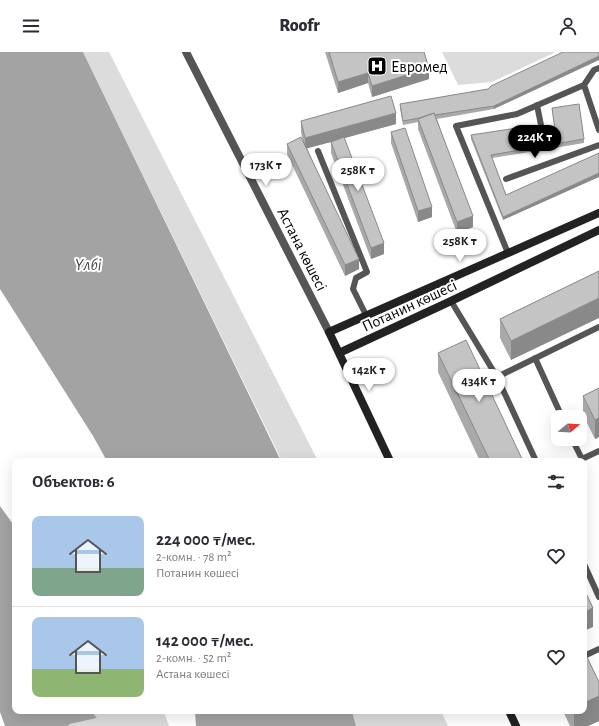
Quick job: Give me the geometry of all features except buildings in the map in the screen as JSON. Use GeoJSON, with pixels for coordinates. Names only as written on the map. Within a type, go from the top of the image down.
{"type":"FeatureCollection","features":[{"type":"Feature","properties":{"kind":"main road","name":"Потанин көшесі"},"geometry":{"type":"LineString","coordinates":[[329,332],[599,213]]}},
{"type":"Feature","properties":{"kind":"main road","name":"Потанин көшесі"},"geometry":{"type":"LineString","coordinates":[[339,353],[599,230]]}},
{"type":"Feature","properties":{"kind":"main road","name":"Астана көшесі"},"geometry":{"type":"LineString","coordinates":[[329,332],[389,458]]}},
{"type":"Feature","properties":{"kind":"main road"},"geometry":{"type":"LineString","coordinates":[[510,714],[516,726]]}},
{"type":"Feature","properties":{"kind":"street","name":"Астана көшесі"},"geometry":{"type":"LineString","coordinates":[[186,52],[329,332]]}},
{"type":"Feature","properties":{"kind":"lane"},"geometry":{"type":"LineString","coordinates":[[508,253],[456,126],[516,114],[584,85],[594,70],[599,68]]}},
{"type":"Feature","properties":{"kind":"lane"},"geometry":{"type":"LineString","coordinates":[[584,85],[599,130]]}},
{"type":"Feature","properties":{"kind":"lane"},"geometry":{"type":"LineString","coordinates":[[537,105],[542,130]]}},
{"type":"Feature","properties":{"kind":"lane"},"geometry":{"type":"LineString","coordinates":[[506,179],[599,145]]}},
{"type":"Feature","properties":{"kind":"lane"},"geometry":{"type":"LineString","coordinates":[[318,151],[367,272],[356,278],[353,289],[366,315]]}},
{"type":"Feature","properties":{"kind":"lane"},"geometry":{"type":"LineString","coordinates":[[451,301],[497,377],[535,458]]}},
{"type":"Feature","properties":{"kind":"lane"},"geometry":{"type":"LineString","coordinates":[[497,377],[599,327]]}},
{"type":"Feature","properties":{"kind":"lane"},"geometry":{"type":"LineString","coordinates":[[535,358],[559,410]]}},
{"type":"Feature","properties":{"kind":"lane"},"geometry":{"type":"LineString","coordinates":[[576,446],[582,458]]}},
{"type":"Feature","properties":{"kind":"lane"},"geometry":{"type":"LineString","coordinates":[[584,458],[599,451]]}},
{"type":"Feature","properties":{"kind":"lane"},"geometry":{"type":"LineString","coordinates":[[587,571],[599,597]]}},
{"type":"Feature","properties":{"kind":"lane"},"geometry":{"type":"LineString","coordinates":[[587,656],[599,649]]}},
{"type":"Feature","properties":{"kind":"shaded area"},"geometry":{"type":"Polygon","coordinates":[[[83,52],[109,52],[316,458],[281,458],[83,52]]]}},
{"type":"Feature","properties":{"kind":"shaded area"},"geometry":{"type":"Polygon","coordinates":[[[442,52],[556,52],[492,82],[458,85],[442,52]]]}},
{"type":"Feature","properties":{"kind":"shaded area"},"geometry":{"type":"Polygon","coordinates":[[[94,714],[164,714],[169,726],[68,726],[70,724],[97,718],[94,714]]]}},
{"type":"Feature","properties":{"kind":"shaded area"},"geometry":{"type":"Polygon","coordinates":[[[353,714],[442,714],[448,726],[356,726],[353,714]]]}},
{"type":"Feature","properties":{"kind":"water","name":"Үлбі"},"geometry":{"type":"Polygon","coordinates":[[[0,52],[83,52],[280,458],[105,458],[0,289],[0,52]]]}},
{"type":"Feature","properties":{"kind":"water"},"geometry":{"type":"Polygon","coordinates":[[[0,506],[12,523],[12,714],[94,714],[97,718],[70,724],[68,726],[5,726],[0,712],[0,506]]]}},
{"type":"Feature","properties":{"kind":"water"},"geometry":{"type":"Polygon","coordinates":[[[195,714],[353,714],[356,726],[196,726],[195,714]]]}},
{"type":"Feature","properties":{"kind":"place","name":"Евромед"},"geometry":{"type":"Point","coordinates":[377,66]}}]}
